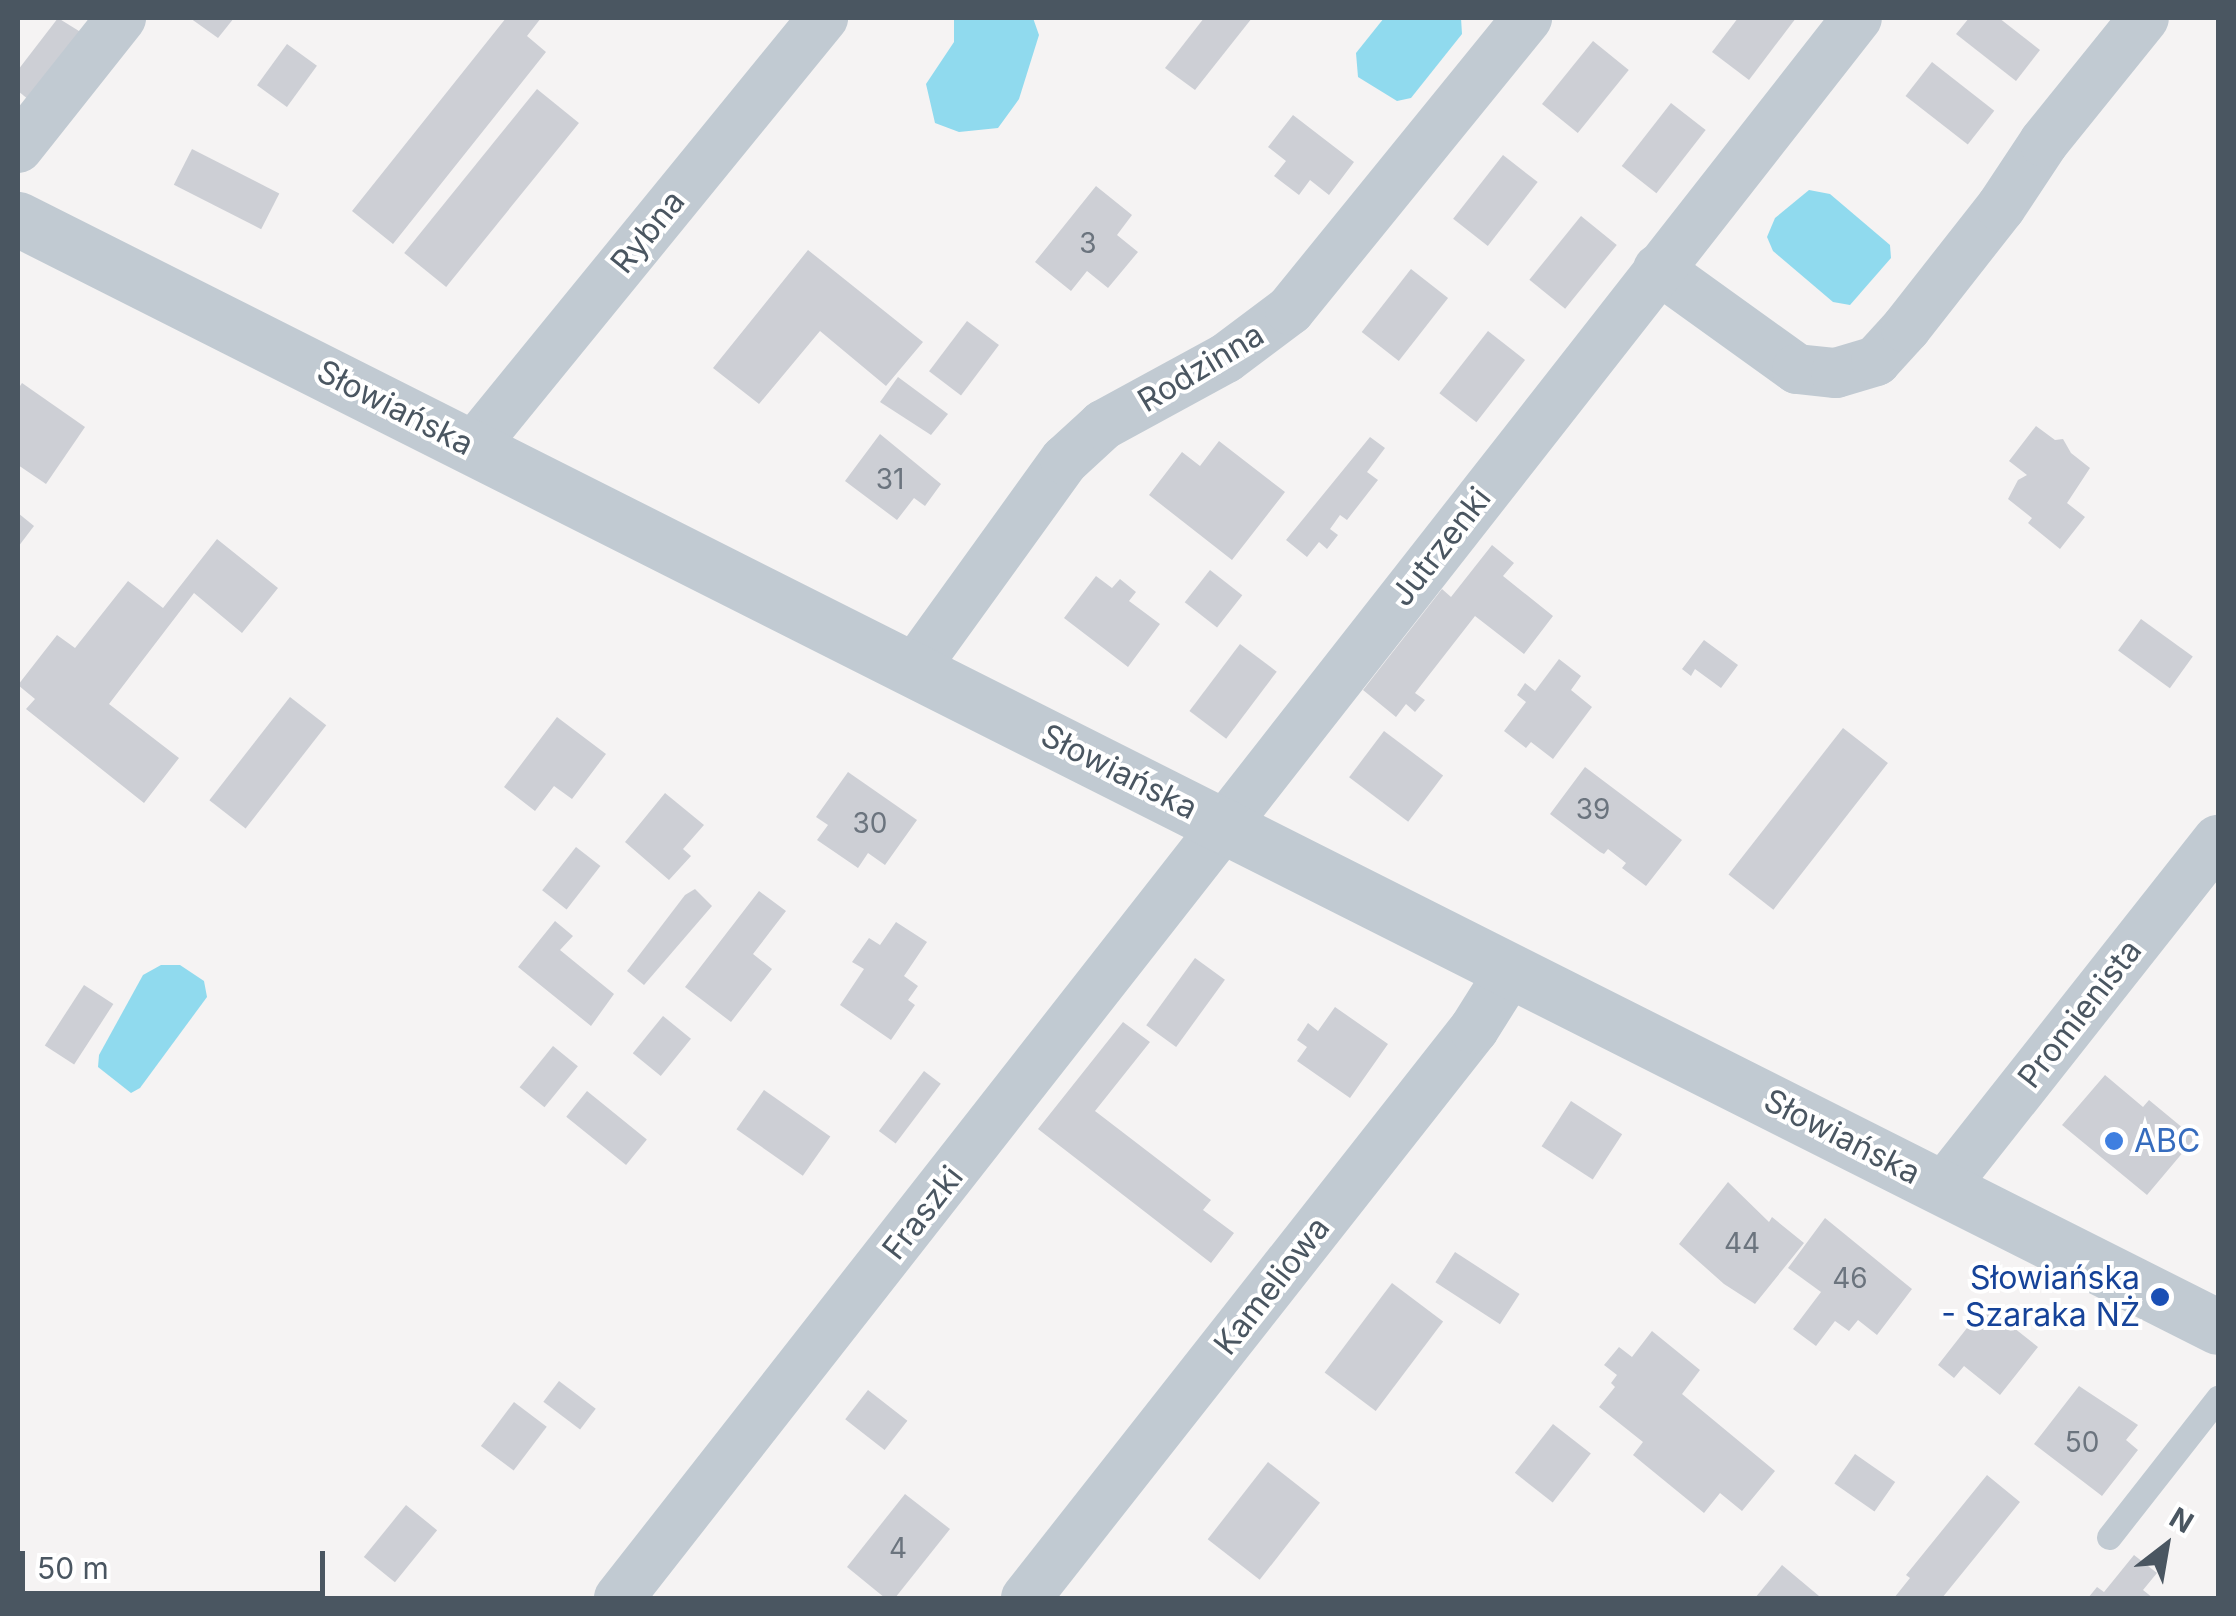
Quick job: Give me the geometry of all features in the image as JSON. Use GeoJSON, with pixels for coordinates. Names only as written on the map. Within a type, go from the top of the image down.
{"type":"FeatureCollection","features":[{"type":"Feature","properties":{"kind":"street"},"geometry":{"type":"LineString","coordinates":[[18,148],[121,18]]}},
{"type":"Feature","properties":{"kind":"street","name":"Rybna"},"geometry":{"type":"LineString","coordinates":[[474,447],[823,18]]}},
{"type":"Feature","properties":{"kind":"street","name":"Rodzinna"},"geometry":{"type":"LineString","coordinates":[[914,669],[1065,460],[1103,425],[1226,358],[1290,310],[1526,18]]}},
{"type":"Feature","properties":{"kind":"street","name":"Jutrzenki"},"geometry":{"type":"LineString","coordinates":[[1223,824],[1857,18]]}},
{"type":"Feature","properties":{"kind":"street"},"geometry":{"type":"LineString","coordinates":[[1658,269],[1797,369],[1836,373],[1876,361],[1942,283],[2044,142],[2144,18]]}},
{"type":"Feature","properties":{"kind":"street","name":"Słowiańska"},"geometry":{"type":"LineString","coordinates":[[18,219],[2218,1327]]}},
{"type":"Feature","properties":{"kind":"street","name":"Fraszki"},"geometry":{"type":"LineString","coordinates":[[619,1598],[1197,865],[1223,824]]}},
{"type":"Feature","properties":{"kind":"street","name":"Promienista"},"geometry":{"type":"LineString","coordinates":[[1942,1188],[2218,840]]}},
{"type":"Feature","properties":{"kind":"street","name":"Kameliowa"},"geometry":{"type":"LineString","coordinates":[[1026,1598],[1474,1029],[1511,970]]}},
{"type":"Feature","properties":{"kind":"lane"},"geometry":{"type":"LineString","coordinates":[[2109,1537],[2218,1398]]}},
{"type":"Feature","properties":{"kind":"water"},"geometry":{"type":"Polygon","coordinates":[[[954,18],[1033,18],[1039,35],[1019,99],[998,128],[959,132],[935,123],[926,84],[954,42],[954,18]]]}},
{"type":"Feature","properties":{"kind":"water"},"geometry":{"type":"Polygon","coordinates":[[[1384,18],[1461,18],[1462,34],[1411,98],[1397,101],[1358,77],[1356,53],[1384,18]]]}},
{"type":"Feature","properties":{"kind":"water"},"geometry":{"type":"Polygon","coordinates":[[[1809,190],[1830,194],[1890,245],[1891,258],[1850,305],[1833,302],[1773,251],[1767,237],[1775,218],[1809,190]]]}},
{"type":"Feature","properties":{"kind":"water"},"geometry":{"type":"Polygon","coordinates":[[[161,965],[180,965],[204,981],[207,997],[140,1088],[131,1093],[98,1067],[99,1055],[143,975],[161,965]]]}},
{"type":"Feature","properties":{"kind":"building"},"geometry":{"type":"Polygon","coordinates":[[[58,18],[87,36],[34,104],[18,91],[18,70],[58,18]]]}},
{"type":"Feature","properties":{"kind":"building"},"geometry":{"type":"Polygon","coordinates":[[[190,18],[234,18],[218,38],[190,18]]]}},
{"type":"Feature","properties":{"kind":"building"},"geometry":{"type":"Polygon","coordinates":[[[506,18],[541,18],[527,36],[546,52],[393,244],[352,211],[506,18]]]}},
{"type":"Feature","properties":{"kind":"building"},"geometry":{"type":"Polygon","coordinates":[[[1204,18],[1252,18],[1195,90],[1165,68],[1204,18]]]}},
{"type":"Feature","properties":{"kind":"building"},"geometry":{"type":"Polygon","coordinates":[[[1738,18],[1796,18],[1749,80],[1712,52],[1738,18]]]}},
{"type":"Feature","properties":{"kind":"building"},"geometry":{"type":"Polygon","coordinates":[[[1969,18],[1999,18],[2040,50],[2016,81],[1956,34],[1969,18]]]}},
{"type":"Feature","properties":{"kind":"building"},"geometry":{"type":"Polygon","coordinates":[[[1593,41],[1629,70],[1578,133],[1542,104],[1593,41]]]}},
{"type":"Feature","properties":{"kind":"building"},"geometry":{"type":"Polygon","coordinates":[[[287,44],[317,66],[287,107],[257,85],[287,44]]]}},
{"type":"Feature","properties":{"kind":"building"},"geometry":{"type":"Polygon","coordinates":[[[1932,62],[1994,111],[1968,145],[1906,96],[1932,62]]]}},
{"type":"Feature","properties":{"kind":"building"},"geometry":{"type":"Polygon","coordinates":[[[537,89],[579,123],[446,287],[404,253],[537,89]]]}},
{"type":"Feature","properties":{"kind":"building"},"geometry":{"type":"Polygon","coordinates":[[[1671,103],[1706,130],[1656,193],[1622,166],[1671,103]]]}},
{"type":"Feature","properties":{"kind":"building"},"geometry":{"type":"Polygon","coordinates":[[[1293,115],[1354,162],[1329,195],[1310,180],[1299,195],[1274,176],[1286,161],[1268,147],[1293,115]]]}},
{"type":"Feature","properties":{"kind":"building"},"geometry":{"type":"Polygon","coordinates":[[[192,149],[279,193],[261,229],[174,185],[192,149]]]}},
{"type":"Feature","properties":{"kind":"building"},"geometry":{"type":"Polygon","coordinates":[[[1503,155],[1538,182],[1488,246],[1453,219],[1503,155]]]}},
{"type":"Feature","properties":{"kind":"building"},"geometry":{"type":"Polygon","coordinates":[[[1096,186],[1132,215],[1117,235],[1138,252],[1108,288],[1087,271],[1071,291],[1035,262],[1096,186]]]}},
{"type":"Feature","properties":{"kind":"building"},"geometry":{"type":"Polygon","coordinates":[[[1581,216],[1617,245],[1565,309],[1529,280],[1581,216]]]}},
{"type":"Feature","properties":{"kind":"building"},"geometry":{"type":"Polygon","coordinates":[[[808,250],[923,342],[886,386],[820,331],[759,404],[713,368],[808,250]]]}},
{"type":"Feature","properties":{"kind":"building"},"geometry":{"type":"Polygon","coordinates":[[[1411,269],[1448,298],[1399,361],[1362,332],[1411,269]]]}},
{"type":"Feature","properties":{"kind":"building"},"geometry":{"type":"Polygon","coordinates":[[[967,321],[999,345],[961,395],[929,371],[967,321]]]}},
{"type":"Feature","properties":{"kind":"building"},"geometry":{"type":"Polygon","coordinates":[[[1488,331],[1525,360],[1476,422],[1439,393],[1488,331]]]}},
{"type":"Feature","properties":{"kind":"building"},"geometry":{"type":"Polygon","coordinates":[[[898,377],[948,414],[931,435],[880,402],[898,377]]]}},
{"type":"Feature","properties":{"kind":"building"},"geometry":{"type":"Polygon","coordinates":[[[22,383],[85,427],[46,484],[18,465],[18,389],[22,383]]]}},
{"type":"Feature","properties":{"kind":"building"},"geometry":{"type":"Polygon","coordinates":[[[2036,426],[2055,440],[2063,439],[2071,453],[2090,468],[2067,503],[2085,517],[2060,549],[2028,523],[2032,518],[2008,499],[2018,480],[2027,475],[2009,461],[2036,426]]]}},
{"type":"Feature","properties":{"kind":"building"},"geometry":{"type":"Polygon","coordinates":[[[880,434],[941,484],[925,506],[914,498],[897,520],[845,481],[880,434]]]}},
{"type":"Feature","properties":{"kind":"building"},"geometry":{"type":"Polygon","coordinates":[[[1370,437],[1385,448],[1367,472],[1378,480],[1347,520],[1340,515],[1330,529],[1338,535],[1327,549],[1319,542],[1307,557],[1286,540],[1370,437]]]}},
{"type":"Feature","properties":{"kind":"building"},"geometry":{"type":"Polygon","coordinates":[[[1219,441],[1285,492],[1232,560],[1149,495],[1182,452],[1200,466],[1219,441]]]}},
{"type":"Feature","properties":{"kind":"building"},"geometry":{"type":"Polygon","coordinates":[[[18,513],[34,526],[18,547],[18,513]]]}},
{"type":"Feature","properties":{"kind":"building"},"geometry":{"type":"Polygon","coordinates":[[[217,539],[278,588],[242,633],[194,593],[109,704],[179,758],[144,803],[26,709],[35,699],[18,685],[57,635],[75,648],[128,581],[163,608],[217,539]]]}},
{"type":"Feature","properties":{"kind":"building"},"geometry":{"type":"Polygon","coordinates":[[[1492,545],[1514,563],[1503,576],[1553,616],[1524,654],[1475,616],[1415,693],[1425,700],[1415,712],[1406,704],[1396,717],[1363,690],[1442,589],[1451,597],[1492,545]]]}},
{"type":"Feature","properties":{"kind":"building"},"geometry":{"type":"Polygon","coordinates":[[[1210,570],[1242,595],[1217,628],[1185,602],[1210,570]]]}},
{"type":"Feature","properties":{"kind":"building"},"geometry":{"type":"Polygon","coordinates":[[[1096,576],[1112,588],[1120,579],[1136,592],[1129,601],[1160,624],[1128,667],[1064,618],[1096,576]]]}},
{"type":"Feature","properties":{"kind":"building"},"geometry":{"type":"Polygon","coordinates":[[[2141,619],[2193,657],[2170,688],[2118,651],[2141,619]]]}},
{"type":"Feature","properties":{"kind":"building"},"geometry":{"type":"Polygon","coordinates":[[[1704,640],[1738,665],[1721,688],[1695,669],[1691,676],[1682,669],[1704,640]]]}},
{"type":"Feature","properties":{"kind":"building"},"geometry":{"type":"Polygon","coordinates":[[[1240,644],[1277,672],[1226,739],[1189,711],[1240,644]]]}},
{"type":"Feature","properties":{"kind":"building"},"geometry":{"type":"Polygon","coordinates":[[[1559,659],[1581,676],[1571,690],[1592,707],[1553,759],[1531,742],[1526,748],[1504,731],[1526,702],[1517,695],[1525,683],[1535,691],[1559,659]]]}},
{"type":"Feature","properties":{"kind":"building"},"geometry":{"type":"Polygon","coordinates":[[[290,697],[326,725],[246,829],[209,800],[290,697]]]}},
{"type":"Feature","properties":{"kind":"building"},"geometry":{"type":"Polygon","coordinates":[[[557,717],[606,754],[572,799],[554,786],[535,811],[504,787],[557,717]]]}},
{"type":"Feature","properties":{"kind":"building"},"geometry":{"type":"Polygon","coordinates":[[[1843,728],[1888,763],[1773,910],[1728,875],[1843,728]]]}},
{"type":"Feature","properties":{"kind":"building"},"geometry":{"type":"Polygon","coordinates":[[[1384,731],[1443,776],[1408,822],[1349,777],[1384,731]]]}},
{"type":"Feature","properties":{"kind":"building"},"geometry":{"type":"Polygon","coordinates":[[[1585,767],[1682,840],[1646,886],[1622,868],[1626,863],[1608,849],[1604,854],[1600,852],[1550,814],[1585,767]]]}},
{"type":"Feature","properties":{"kind":"building"},"geometry":{"type":"Polygon","coordinates":[[[848,772],[917,820],[885,865],[868,853],[858,868],[817,840],[828,825],[816,817],[848,772]]]}},
{"type":"Feature","properties":{"kind":"building"},"geometry":{"type":"Polygon","coordinates":[[[665,793],[704,825],[683,849],[691,856],[669,880],[625,842],[665,793]]]}},
{"type":"Feature","properties":{"kind":"building"},"geometry":{"type":"Polygon","coordinates":[[[576,847],[600,866],[567,909],[542,890],[576,847]]]}},
{"type":"Feature","properties":{"kind":"building"},"geometry":{"type":"Polygon","coordinates":[[[695,889],[712,906],[644,985],[627,971],[685,895],[695,889]]]}},
{"type":"Feature","properties":{"kind":"building"},"geometry":{"type":"Polygon","coordinates":[[[759,891],[786,911],[753,954],[772,969],[731,1022],[685,987],[759,891]]]}},
{"type":"Feature","properties":{"kind":"building"},"geometry":{"type":"Polygon","coordinates":[[[555,921],[573,936],[560,950],[614,994],[591,1026],[518,967],[555,921]]]}},
{"type":"Feature","properties":{"kind":"building"},"geometry":{"type":"Polygon","coordinates":[[[896,922],[927,942],[904,976],[918,986],[908,1000],[915,1005],[891,1040],[840,1005],[864,969],[852,962],[869,938],[880,945],[896,922]]]}},
{"type":"Feature","properties":{"kind":"building"},"geometry":{"type":"Polygon","coordinates":[[[1195,958],[1225,980],[1176,1047],[1146,1025],[1195,958]]]}},
{"type":"Feature","properties":{"kind":"building"},"geometry":{"type":"Polygon","coordinates":[[[84,985],[113,1004],[74,1064],[45,1045],[84,985]]]}},
{"type":"Feature","properties":{"kind":"building"},"geometry":{"type":"Polygon","coordinates":[[[1335,1007],[1388,1044],[1350,1098],[1297,1061],[1307,1047],[1297,1040],[1308,1023],[1318,1031],[1335,1007]]]}},
{"type":"Feature","properties":{"kind":"building"},"geometry":{"type":"Polygon","coordinates":[[[663,1016],[691,1039],[661,1076],[633,1053],[663,1016]]]}},
{"type":"Feature","properties":{"kind":"building"},"geometry":{"type":"Polygon","coordinates":[[[1123,1022],[1150,1042],[1095,1111],[1211,1200],[1203,1210],[1234,1233],[1211,1263],[1038,1129],[1123,1022]]]}},
{"type":"Feature","properties":{"kind":"building"},"geometry":{"type":"Polygon","coordinates":[[[553,1046],[578,1066],[545,1107],[520,1087],[553,1046]]]}},
{"type":"Feature","properties":{"kind":"building"},"geometry":{"type":"Polygon","coordinates":[[[924,1071],[941,1084],[896,1144],[879,1131],[924,1071]]]}},
{"type":"Feature","properties":{"kind":"building"},"geometry":{"type":"Polygon","coordinates":[[[2105,1075],[2143,1107],[2149,1100],[2195,1138],[2147,1195],[2062,1125],[2105,1075]]]}},
{"type":"Feature","properties":{"kind":"building"},"geometry":{"type":"Polygon","coordinates":[[[764,1090],[830,1136],[803,1176],[736,1129],[764,1090]]]}},
{"type":"Feature","properties":{"kind":"building"},"geometry":{"type":"Polygon","coordinates":[[[587,1091],[647,1139],[626,1165],[566,1117],[587,1091]]]}},
{"type":"Feature","properties":{"kind":"building"},"geometry":{"type":"Polygon","coordinates":[[[1571,1101],[1622,1134],[1593,1180],[1542,1146],[1571,1101]]]}},
{"type":"Feature","properties":{"kind":"building"},"geometry":{"type":"Polygon","coordinates":[[[1728,1182],[1769,1222],[1772,1217],[1804,1243],[1755,1304],[1724,1284],[1679,1244],[1728,1182]]]}},
{"type":"Feature","properties":{"kind":"building"},"geometry":{"type":"Polygon","coordinates":[[[1825,1218],[1912,1289],[1877,1335],[1858,1320],[1849,1331],[1835,1321],[1816,1346],[1793,1329],[1821,1292],[1788,1268],[1825,1218]]]}},
{"type":"Feature","properties":{"kind":"building"},"geometry":{"type":"Polygon","coordinates":[[[1455,1252],[1520,1294],[1500,1324],[1435,1282],[1455,1252]]]}},
{"type":"Feature","properties":{"kind":"building"},"geometry":{"type":"Polygon","coordinates":[[[1392,1283],[1443,1322],[1376,1411],[1325,1372],[1392,1283]]]}},
{"type":"Feature","properties":{"kind":"building"},"geometry":{"type":"Polygon","coordinates":[[[1985,1305],[2038,1347],[2000,1395],[1964,1366],[1954,1378],[1938,1365],[1985,1305]]]}},
{"type":"Feature","properties":{"kind":"building"},"geometry":{"type":"Polygon","coordinates":[[[1652,1331],[1700,1370],[1682,1394],[1775,1471],[1742,1511],[1720,1493],[1704,1513],[1633,1455],[1643,1442],[1599,1407],[1615,1387],[1611,1383],[1617,1375],[1604,1365],[1619,1347],[1632,1357],[1652,1331]]]}},
{"type":"Feature","properties":{"kind":"building"},"geometry":{"type":"Polygon","coordinates":[[[559,1381],[596,1409],[580,1429],[543,1402],[559,1381]]]}},
{"type":"Feature","properties":{"kind":"building"},"geometry":{"type":"Polygon","coordinates":[[[2079,1386],[2138,1425],[2126,1440],[2138,1450],[2102,1496],[2034,1444],[2079,1386]]]}},
{"type":"Feature","properties":{"kind":"building"},"geometry":{"type":"Polygon","coordinates":[[[868,1390],[907,1421],[885,1450],[845,1419],[868,1390]]]}},
{"type":"Feature","properties":{"kind":"building"},"geometry":{"type":"Polygon","coordinates":[[[514,1402],[547,1427],[514,1471],[481,1446],[514,1402]]]}},
{"type":"Feature","properties":{"kind":"building"},"geometry":{"type":"Polygon","coordinates":[[[1553,1424],[1591,1454],[1553,1502],[1515,1473],[1553,1424]]]}},
{"type":"Feature","properties":{"kind":"building"},"geometry":{"type":"Polygon","coordinates":[[[1855,1454],[1895,1482],[1874,1512],[1834,1483],[1855,1454]]]}},
{"type":"Feature","properties":{"kind":"building"},"geometry":{"type":"Polygon","coordinates":[[[1268,1462],[1320,1503],[1260,1580],[1208,1539],[1268,1462]]]}},
{"type":"Feature","properties":{"kind":"building"},"geometry":{"type":"Polygon","coordinates":[[[1987,1475],[2020,1502],[1942,1598],[1894,1598],[1910,1578],[1906,1575],[1987,1475]]]}},
{"type":"Feature","properties":{"kind":"building"},"geometry":{"type":"Polygon","coordinates":[[[905,1494],[950,1529],[895,1598],[885,1598],[847,1567],[905,1494]]]}},
{"type":"Feature","properties":{"kind":"building"},"geometry":{"type":"Polygon","coordinates":[[[406,1505],[437,1530],[395,1582],[364,1557],[406,1505]]]}},
{"type":"Feature","properties":{"kind":"building"},"geometry":{"type":"Polygon","coordinates":[[[2134,1555],[2157,1573],[2143,1590],[2153,1598],[2088,1598],[2097,1587],[2104,1592],[2134,1555]]]}},
{"type":"Feature","properties":{"kind":"building"},"geometry":{"type":"Polygon","coordinates":[[[1782,1565],[1819,1596],[1755,1598],[1782,1565]]]}},
{"type":"Feature","properties":{"kind":"place","name":"ABC"},"geometry":{"type":"Point","coordinates":[2114,1141]}},
{"type":"Feature","properties":{"kind":"place","name":"Słowiańska - Szaraka NŻ"},"geometry":{"type":"Point","coordinates":[2160,1297]}}]}
